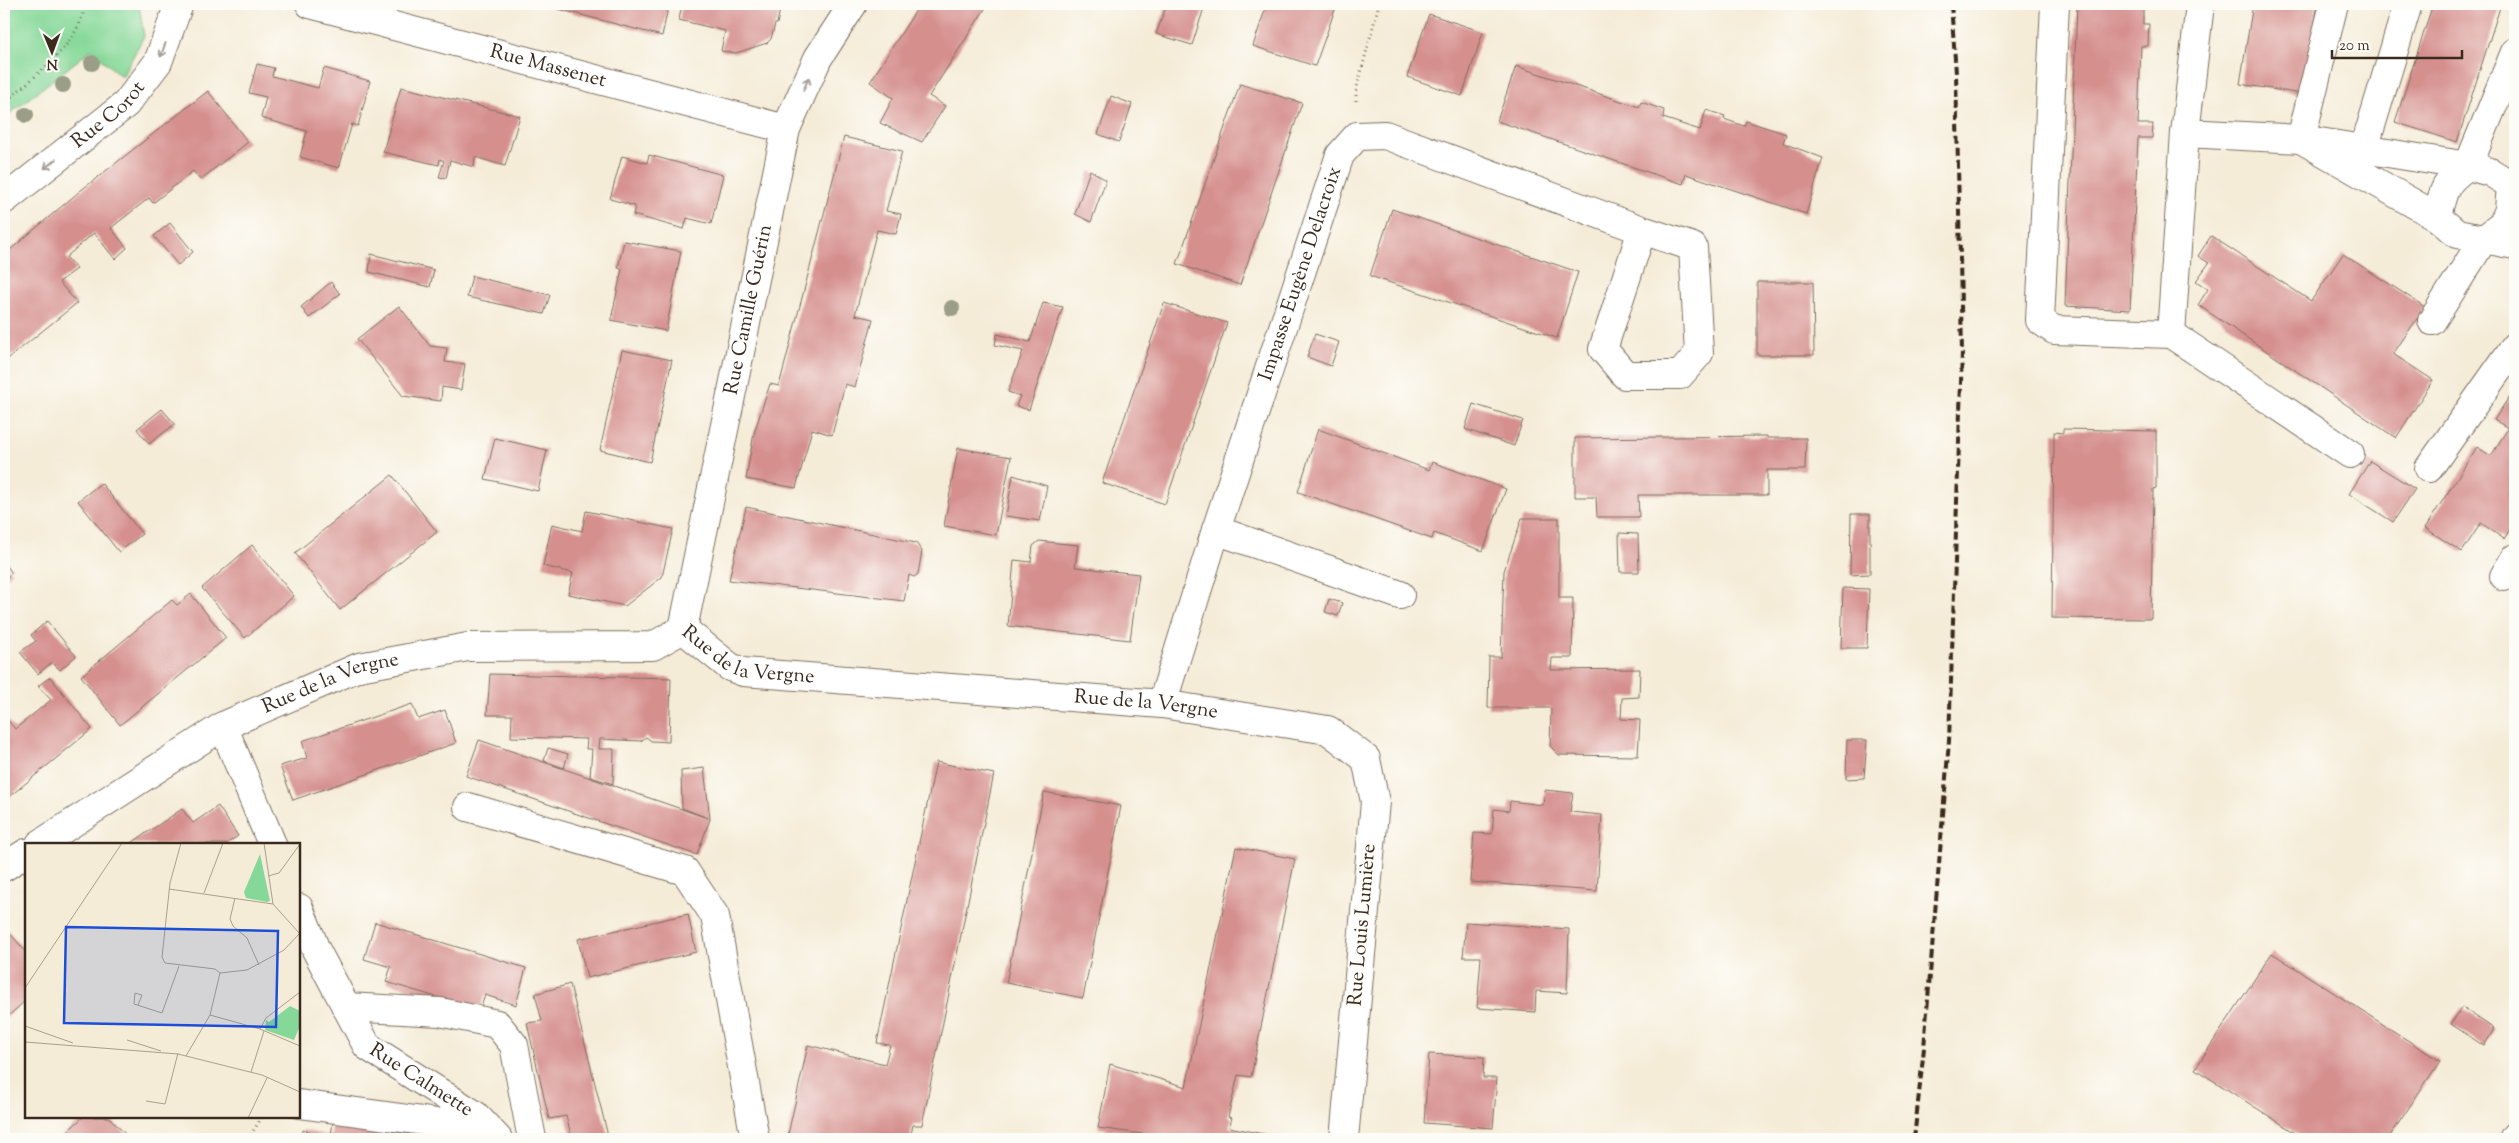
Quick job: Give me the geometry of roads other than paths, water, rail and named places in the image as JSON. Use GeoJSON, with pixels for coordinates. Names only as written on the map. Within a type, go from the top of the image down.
{"type":"FeatureCollection","features":[{"type":"Feature","properties":{"kind":"street","name":"Rue Corot"},"geometry":{"type":"LineString","coordinates":[[4,200],[126,104],[158,62],[179,4]]}},
{"type":"Feature","properties":{"kind":"street","name":"Rue Massenet"},"geometry":{"type":"LineString","coordinates":[[310,4],[786,129]]}},
{"type":"Feature","properties":{"kind":"street","name":"Rue Camille Guérin"},"geometry":{"type":"LineString","coordinates":[[683,629],[786,129],[818,58],[853,4]]}},
{"type":"Feature","properties":{"kind":"street"},"geometry":{"type":"LineString","coordinates":[[2055,4],[2040,320],[2054,330],[2171,334],[2350,454]]}},
{"type":"Feature","properties":{"kind":"street"},"geometry":{"type":"LineString","coordinates":[[2171,334],[2185,133],[2200,4]]}},
{"type":"Feature","properties":{"kind":"street"},"geometry":{"type":"LineString","coordinates":[[2301,139],[2334,4]]}},
{"type":"Feature","properties":{"kind":"street"},"geometry":{"type":"LineString","coordinates":[[2364,149],[2408,4]]}},
{"type":"Feature","properties":{"kind":"street"},"geometry":{"type":"LineString","coordinates":[[2437,217],[2442,196],[2452,177],[2468,166],[2515,52]]}},
{"type":"Feature","properties":{"kind":"street"},"geometry":{"type":"LineString","coordinates":[[2185,133],[2301,139],[2468,166],[2490,172],[2514,183],[2509,210],[2502,225],[2483,240],[2432,321]]}},
{"type":"Feature","properties":{"kind":"street","name":"Impasse Eugène Delacroix"},"geometry":{"type":"LineString","coordinates":[[1162,704],[1216,530],[1340,155],[1357,136],[1385,135],[1642,230]]}},
{"type":"Feature","properties":{"kind":"street"},"geometry":{"type":"LineString","coordinates":[[2301,139],[2437,217],[2457,234],[2515,245]]}},
{"type":"Feature","properties":{"kind":"street"},"geometry":{"type":"LineString","coordinates":[[1642,230],[1693,247],[1699,353],[1680,376],[1625,375],[1603,349],[1642,230]]}},
{"type":"Feature","properties":{"kind":"street"},"geometry":{"type":"LineString","coordinates":[[2429,468],[2515,346]]}},
{"type":"Feature","properties":{"kind":"street"},"geometry":{"type":"LineString","coordinates":[[1216,530],[1400,595]]}},
{"type":"Feature","properties":{"kind":"street","name":"Rue de la Vergne"},"geometry":{"type":"LineString","coordinates":[[42,843],[223,726],[360,667],[468,648],[653,646],[683,629],[730,667],[743,672],[1162,704],[1328,730]]}},
{"type":"Feature","properties":{"kind":"street"},"geometry":{"type":"LineString","coordinates":[[223,726],[272,843]]}},
{"type":"Feature","properties":{"kind":"street","name":"Rue Louis Lumière"},"geometry":{"type":"LineString","coordinates":[[1328,730],[1366,759],[1374,802],[1344,1139]]}},
{"type":"Feature","properties":{"kind":"street"},"geometry":{"type":"LineString","coordinates":[[468,807],[685,871],[715,916],[755,1139]]}},
{"type":"Feature","properties":{"kind":"street"},"geometry":{"type":"LineString","coordinates":[[4,868],[25,854]]}},
{"type":"Feature","properties":{"kind":"street","name":"Rue Calmette"},"geometry":{"type":"LineString","coordinates":[[300,910],[316,950],[367,1046],[475,1115],[494,1135]]}},
{"type":"Feature","properties":{"kind":"street"},"geometry":{"type":"LineString","coordinates":[[346,1007],[440,1012],[497,1024],[514,1045],[532,1139]]}},
{"type":"Feature","properties":{"kind":"street"},"geometry":{"type":"LineString","coordinates":[[300,1104],[494,1135]]}},
{"type":"Feature","properties":{"kind":"railway"},"geometry":{"type":"LineString","coordinates":[[1914,1139],[1924,1048],[1949,741],[1962,352],[1956,73],[1951,4]]}}]}
